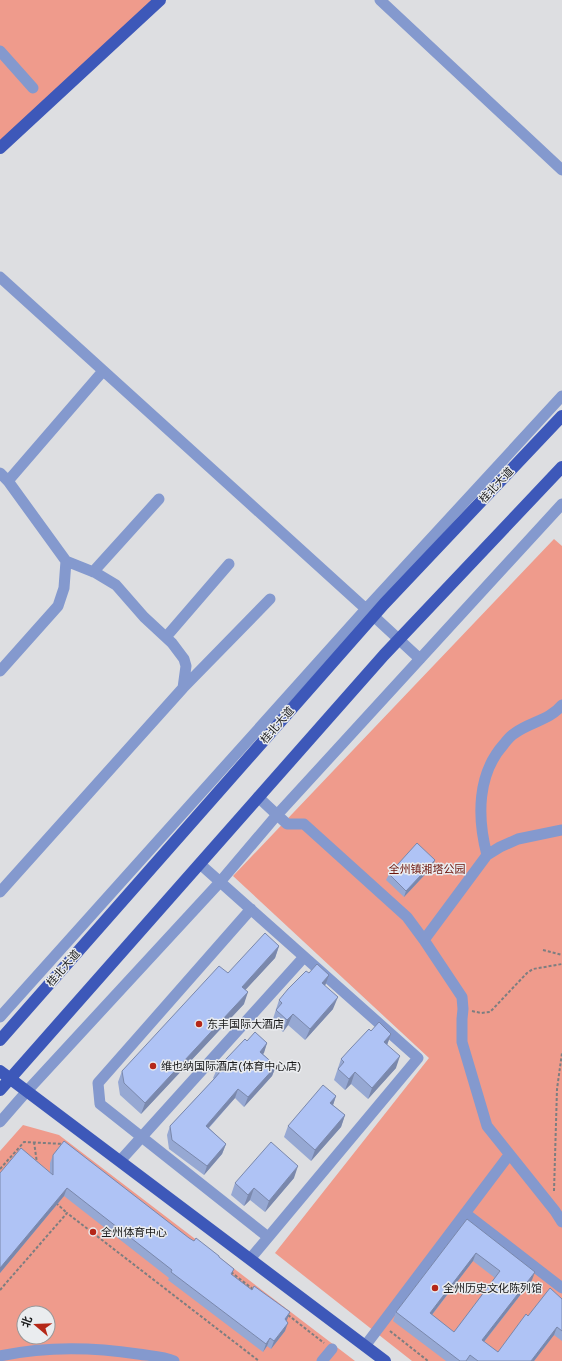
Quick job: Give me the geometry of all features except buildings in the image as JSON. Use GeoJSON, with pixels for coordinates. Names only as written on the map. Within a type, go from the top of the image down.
{"type":"FeatureCollection","features":[{"type":"Feature","properties":{"kind":"main road"},"geometry":{"type":"LineString","coordinates":[[0,148],[160,0]]}},
{"type":"Feature","properties":{"kind":"main road","name":"桂北大道"},"geometry":{"type":"LineString","coordinates":[[0,1040],[369,612],[562,416]]}},
{"type":"Feature","properties":{"kind":"main road"},"geometry":{"type":"LineString","coordinates":[[0,1090],[258,797],[399,640],[562,467]]}},
{"type":"Feature","properties":{"kind":"main road"},"geometry":{"type":"LineString","coordinates":[[0,1071],[385,1361]]}},
{"type":"Feature","properties":{"kind":"street"},"geometry":{"type":"LineString","coordinates":[[380,0],[562,170]]}},
{"type":"Feature","properties":{"kind":"street"},"geometry":{"type":"LineString","coordinates":[[0,51],[33,88]]}},
{"type":"Feature","properties":{"kind":"street"},"geometry":{"type":"LineString","coordinates":[[0,278],[420,660]]}},
{"type":"Feature","properties":{"kind":"street"},"geometry":{"type":"LineString","coordinates":[[103,371],[4,477],[66,562],[94,572],[120,588],[144,617],[179,651],[184,660],[186,674],[183,688]]}},
{"type":"Feature","properties":{"kind":"street"},"geometry":{"type":"LineString","coordinates":[[0,1017],[369,612],[562,396]]}},
{"type":"Feature","properties":{"kind":"street"},"geometry":{"type":"LineString","coordinates":[[94,572],[159,499]]}},
{"type":"Feature","properties":{"kind":"street"},"geometry":{"type":"LineString","coordinates":[[0,1122],[220,882],[278,815],[562,504]]}},
{"type":"Feature","properties":{"kind":"street"},"geometry":{"type":"LineString","coordinates":[[0,671],[58,606],[64,588],[66,562]]}},
{"type":"Feature","properties":{"kind":"street"},"geometry":{"type":"LineString","coordinates":[[166,637],[229,564]]}},
{"type":"Feature","properties":{"kind":"street"},"geometry":{"type":"LineString","coordinates":[[0,892],[183,688],[270,599]]}},
{"type":"Feature","properties":{"kind":"street"},"geometry":{"type":"LineString","coordinates":[[486,855],[481,823],[481,802],[486,773],[492,759],[515,732],[555,712],[562,705]]}},
{"type":"Feature","properties":{"kind":"street"},"geometry":{"type":"LineString","coordinates":[[258,797],[287,824],[304,824],[407,917],[424,940],[462,997],[462,1042],[487,1126],[554,1209],[562,1222]]}},
{"type":"Feature","properties":{"kind":"street"},"geometry":{"type":"LineString","coordinates":[[424,940],[486,855],[518,839],[562,830]]}},
{"type":"Feature","properties":{"kind":"street"},"geometry":{"type":"LineString","coordinates":[[200,864],[418,1058],[250,1259]]}},
{"type":"Feature","properties":{"kind":"street"},"geometry":{"type":"LineString","coordinates":[[0,875],[9,882]]}},
{"type":"Feature","properties":{"kind":"street"},"geometry":{"type":"LineString","coordinates":[[251,909],[98,1083],[100,1104],[268,1237]]}},
{"type":"Feature","properties":{"kind":"street"},"geometry":{"type":"LineString","coordinates":[[120,1161],[304,957]]}},
{"type":"Feature","properties":{"kind":"street"},"geometry":{"type":"LineString","coordinates":[[365,1346],[509,1155]]}},
{"type":"Feature","properties":{"kind":"street"},"geometry":{"type":"LineString","coordinates":[[466,1213],[562,1288]]}},
{"type":"Feature","properties":{"kind":"street"},"geometry":{"type":"LineString","coordinates":[[0,1356],[22,1351],[60,1348],[120,1352],[154,1356],[174,1361]]}},
{"type":"Feature","properties":{"kind":"street"},"geometry":{"type":"LineString","coordinates":[[322,1361],[332,1349]]}},
{"type":"Feature","properties":{"kind":"path"},"geometry":{"type":"LineString","coordinates":[[543,950],[562,955]]}},
{"type":"Feature","properties":{"kind":"path"},"geometry":{"type":"LineString","coordinates":[[463,1009],[482,1013],[490,1012],[527,973],[536,969],[562,964]]}},
{"type":"Feature","properties":{"kind":"path"},"geometry":{"type":"LineString","coordinates":[[554,1209],[557,1089],[562,1053]]}},
{"type":"Feature","properties":{"kind":"path"},"geometry":{"type":"LineString","coordinates":[[0,1169],[24,1142],[62,1143],[69,1148]]}},
{"type":"Feature","properties":{"kind":"path"},"geometry":{"type":"LineString","coordinates":[[34,1142],[37,1165]]}},
{"type":"Feature","properties":{"kind":"path"},"geometry":{"type":"LineString","coordinates":[[51,1198],[67,1213],[259,1361]]}},
{"type":"Feature","properties":{"kind":"path"},"geometry":{"type":"LineString","coordinates":[[0,1290],[67,1213]]}},
{"type":"Feature","properties":{"kind":"path"},"geometry":{"type":"LineString","coordinates":[[226,1268],[257,1292]]}},
{"type":"Feature","properties":{"kind":"path"},"geometry":{"type":"LineString","coordinates":[[282,1311],[332,1349]]}},
{"type":"Feature","properties":{"kind":"path"},"geometry":{"type":"LineString","coordinates":[[381,1325],[428,1361]]}},
{"type":"Feature","properties":{"kind":"green space"},"geometry":{"type":"Polygon","coordinates":[[[0,0],[160,0],[0,148],[0,0]]]}},
{"type":"Feature","properties":{"kind":"green space","name":"全州镇湘塔公园"},"geometry":{"type":"Polygon","coordinates":[[[554,539],[562,546],[562,1361],[412,1361],[275,1253],[429,1058],[233,876],[554,539]]]}},
{"type":"Feature","properties":{"kind":"green space","name":"全州体育中心"},"geometry":{"type":"Polygon","coordinates":[[[23,1125],[59,1135],[355,1361],[0,1361],[0,1151],[23,1125]]]}},
{"type":"Feature","properties":{"kind":"place","name":"东丰国际大酒店"},"geometry":{"type":"Point","coordinates":[199,1024]}},
{"type":"Feature","properties":{"kind":"place","name":"维也纳国际酒店(体育中心店)"},"geometry":{"type":"Point","coordinates":[153,1066]}},
{"type":"Feature","properties":{"kind":"place","name":"全州体育中心"},"geometry":{"type":"Point","coordinates":[93,1232]}},
{"type":"Feature","properties":{"kind":"place","name":"全州历史文化陈列馆"},"geometry":{"type":"Point","coordinates":[435,1288]}}]}
